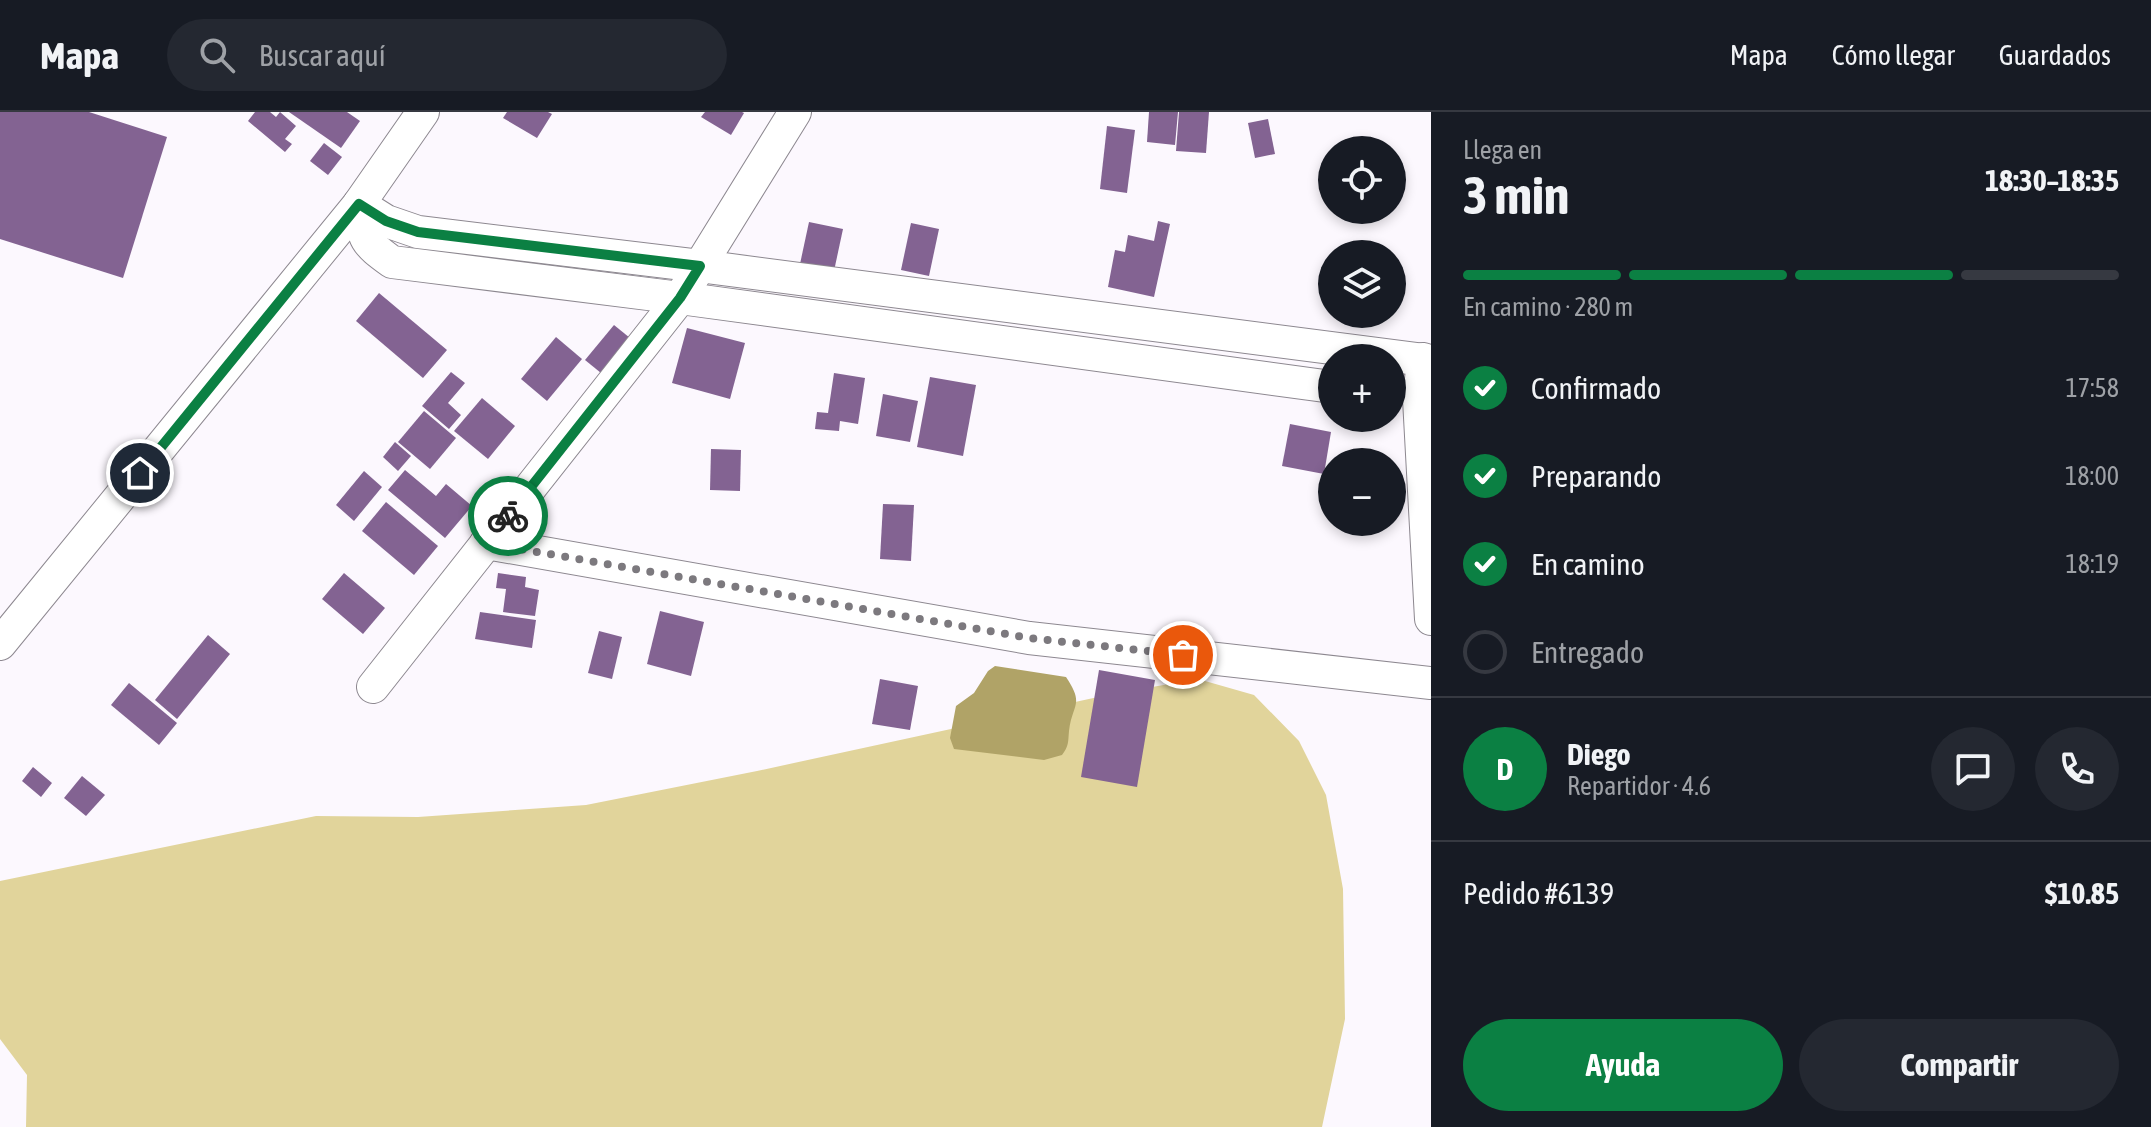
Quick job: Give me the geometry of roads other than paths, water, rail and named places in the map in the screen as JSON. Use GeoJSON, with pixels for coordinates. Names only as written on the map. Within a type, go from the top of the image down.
{"type":"FeatureCollection","features":[{"type":"Feature","properties":{"kind":"street"},"geometry":{"type":"LineString","coordinates":[[0,644],[359,204],[423,112]]}},
{"type":"Feature","properties":{"kind":"street"},"geometry":{"type":"LineString","coordinates":[[373,687],[680,298],[795,112]]}},
{"type":"Feature","properties":{"kind":"street"},"geometry":{"type":"LineString","coordinates":[[359,204],[386,221],[418,232],[1427,360],[1414,398],[1431,619]]}},
{"type":"Feature","properties":{"kind":"street"},"geometry":{"type":"LineString","coordinates":[[359,204],[368,245],[392,262],[1318,385]]}},
{"type":"Feature","properties":{"kind":"street"},"geometry":{"type":"LineString","coordinates":[[486,543],[1029,638],[1431,683]]}}]}
